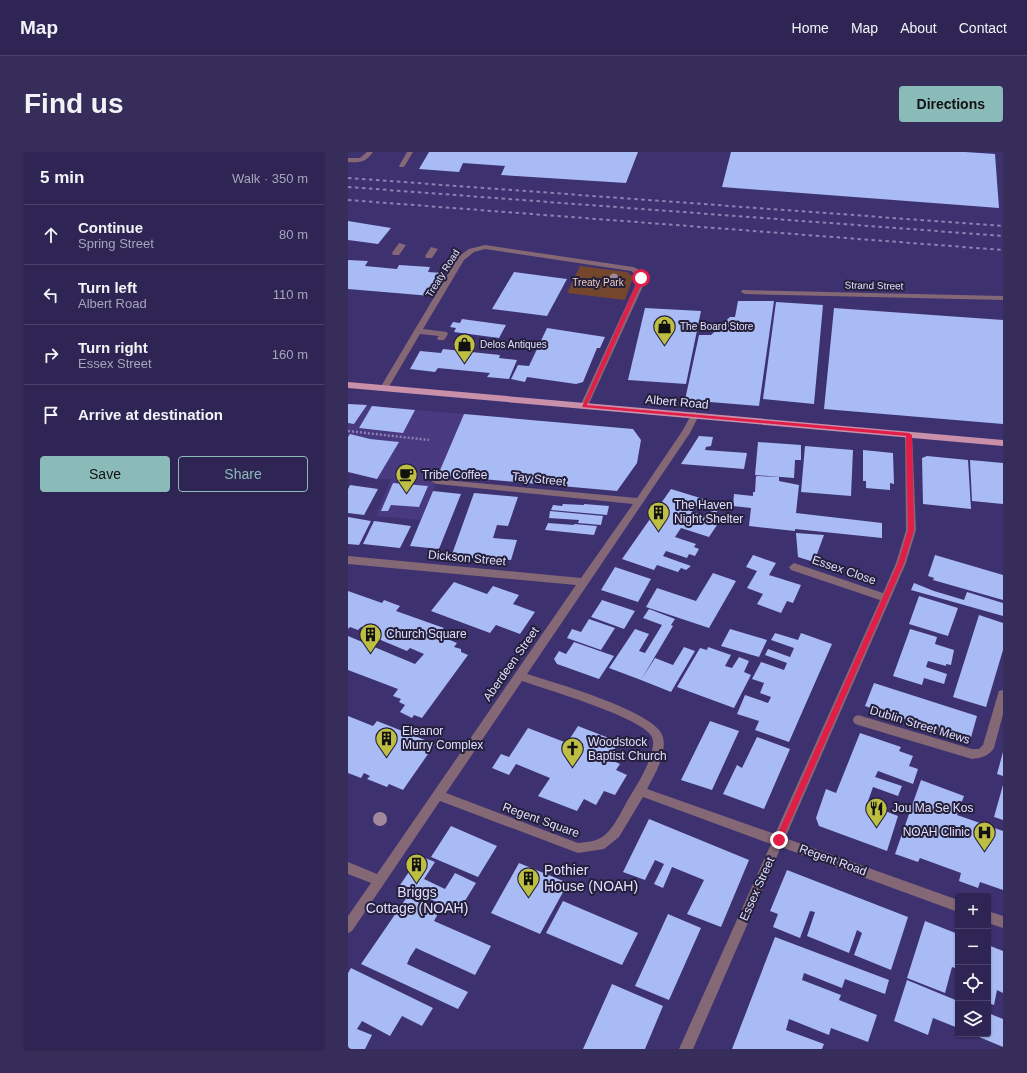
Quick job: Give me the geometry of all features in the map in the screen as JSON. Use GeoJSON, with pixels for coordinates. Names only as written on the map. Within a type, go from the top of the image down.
{"type":"FeatureCollection","features":[{"type":"Feature","properties":{"kind":"main road","name":"Albert Road"},"geometry":{"type":"LineString","coordinates":[[348,385],[1003,443]]}},
{"type":"Feature","properties":{"kind":"street"},"geometry":{"type":"LineString","coordinates":[[348,160],[360,161],[366,159],[370,152]]}},
{"type":"Feature","properties":{"kind":"street"},"geometry":{"type":"LineString","coordinates":[[402,166],[410,152]]}},
{"type":"Feature","properties":{"kind":"street"},"geometry":{"type":"LineString","coordinates":[[396,253],[402,245]]}},
{"type":"Feature","properties":{"kind":"street","name":"Treaty Road"},"geometry":{"type":"LineString","coordinates":[[384,388],[466,252],[472,249],[485,247],[633,269],[639,272],[641,278],[640,284],[584,406]]}},
{"type":"Feature","properties":{"kind":"street"},"geometry":{"type":"LineString","coordinates":[[429,256],[434,248]]}},
{"type":"Feature","properties":{"kind":"street","name":"Strand Street"},"geometry":{"type":"LineString","coordinates":[[745,292],[1003,298]]}},
{"type":"Feature","properties":{"kind":"street"},"geometry":{"type":"LineString","coordinates":[[418,332],[440,332]]}},
{"type":"Feature","properties":{"kind":"street","name":"Aberdeen Street"},"geometry":{"type":"LineString","coordinates":[[348,927],[687,431],[695,415]]}},
{"type":"Feature","properties":{"kind":"street","name":"Essex Street"},"geometry":{"type":"LineString","coordinates":[[686,1049],[901,563],[911,530],[909,435]]}},
{"type":"Feature","properties":{"kind":"street","name":"Tay Street"},"geometry":{"type":"LineString","coordinates":[[437,480],[639,501]]}},
{"type":"Feature","properties":{"kind":"street","name":"Dickson Street"},"geometry":{"type":"LineString","coordinates":[[348,560],[584,582]]}},
{"type":"Feature","properties":{"kind":"street","name":"Essex Close"},"geometry":{"type":"LineString","coordinates":[[794,567],[885,598]]}},
{"type":"Feature","properties":{"kind":"street","name":"Regent Square"},"geometry":{"type":"LineString","coordinates":[[437,795],[578,848],[600,845],[615,833],[640,791],[656,760],[658,737],[651,727],[627,713],[519,675]]}},
{"type":"Feature","properties":{"kind":"street","name":"Dublin Street Mews"},"geometry":{"type":"LineString","coordinates":[[858,720],[972,754],[981,753],[988,748],[1003,694]]}},
{"type":"Feature","properties":{"kind":"street","name":"Regent Road"},"geometry":{"type":"LineString","coordinates":[[640,791],[955,905]]}},
{"type":"Feature","properties":{"kind":"street"},"geometry":{"type":"LineString","coordinates":[[348,868],[380,881]]}},
{"type":"Feature","properties":{"kind":"street"},"geometry":{"type":"LineString","coordinates":[[991,918],[1003,922]]}},
{"type":"Feature","properties":{"kind":"path"},"geometry":{"type":"LineString","coordinates":[[348,430],[429,440]]}},
{"type":"Feature","properties":{"kind":"shaded area"},"geometry":{"type":"Polygon","coordinates":[[[348,404],[464,414],[421,520],[376,516],[391,479],[377,479],[348,472],[348,404]]]}},
{"type":"Feature","properties":{"kind":"green space","name":"Treaty Park"},"geometry":{"type":"Polygon","coordinates":[[[580,266],[627,272],[633,277],[625,300],[567,293],[580,266]]]}},
{"type":"Feature","properties":{"kind":"building"},"geometry":{"type":"Polygon","coordinates":[[[429,152],[638,152],[626,183],[501,175],[505,166],[463,163],[459,172],[419,169],[429,152]]]}},
{"type":"Feature","properties":{"kind":"building"},"geometry":{"type":"Polygon","coordinates":[[[731,152],[965,152],[995,154],[999,208],[722,187],[731,152]]]}},
{"type":"Feature","properties":{"kind":"building"},"geometry":{"type":"Polygon","coordinates":[[[348,221],[391,228],[378,244],[348,240],[348,221]]]}},
{"type":"Feature","properties":{"kind":"building"},"geometry":{"type":"Polygon","coordinates":[[[348,260],[368,261],[365,266],[397,269],[399,265],[430,267],[428,272],[443,273],[431,296],[348,289],[348,260]]]}},
{"type":"Feature","properties":{"kind":"building"},"geometry":{"type":"Polygon","coordinates":[[[514,272],[567,279],[547,316],[492,309],[514,272]]]}},
{"type":"Feature","properties":{"kind":"building"},"geometry":{"type":"Polygon","coordinates":[[[738,301],[774,301],[759,406],[685,400],[699,335],[711,335],[730,317],[735,317],[738,301]]]}},
{"type":"Feature","properties":{"kind":"building"},"geometry":{"type":"Polygon","coordinates":[[[776,302],[823,305],[814,404],[763,399],[776,302]]]}},
{"type":"Feature","properties":{"kind":"building","name":"The Board Store"},"geometry":{"type":"Polygon","coordinates":[[[645,308],[701,311],[686,384],[628,380],[645,308]]]}},
{"type":"Feature","properties":{"kind":"building"},"geometry":{"type":"Polygon","coordinates":[[[834,308],[1003,320],[1003,424],[824,409],[834,308]]]}},
{"type":"Feature","properties":{"kind":"building"},"geometry":{"type":"Polygon","coordinates":[[[462,319],[506,325],[499,338],[454,332],[456,328],[450,327],[453,322],[460,323],[462,319]]]}},
{"type":"Feature","properties":{"kind":"building"},"geometry":{"type":"Polygon","coordinates":[[[547,328],[605,337],[600,348],[597,348],[583,382],[576,384],[527,377],[525,382],[511,379],[518,365],[529,366],[547,328]]]}},
{"type":"Feature","properties":{"kind":"building","name":"Delos Antiques"},"geometry":{"type":"Polygon","coordinates":[[[443,349],[500,355],[499,358],[517,360],[509,379],[487,377],[490,373],[438,368],[435,372],[410,369],[420,351],[441,353],[443,349]]]}},
{"type":"Feature","properties":{"kind":"building"},"geometry":{"type":"Polygon","coordinates":[[[348,404],[367,405],[354,424],[348,423],[348,404]]]}},
{"type":"Feature","properties":{"kind":"building"},"geometry":{"type":"Polygon","coordinates":[[[372,406],[415,410],[403,433],[359,428],[372,406]]]}},
{"type":"Feature","properties":{"kind":"building"},"geometry":{"type":"Polygon","coordinates":[[[464,414],[633,429],[641,440],[637,463],[617,491],[438,475],[464,414]]]}},
{"type":"Feature","properties":{"kind":"building"},"geometry":{"type":"Polygon","coordinates":[[[350,434],[370,439],[399,442],[377,479],[348,472],[348,437],[350,434]]]}},
{"type":"Feature","properties":{"kind":"building"},"geometry":{"type":"Polygon","coordinates":[[[699,436],[713,437],[711,446],[706,447],[705,450],[747,453],[744,469],[681,464],[699,436]]]}},
{"type":"Feature","properties":{"kind":"building"},"geometry":{"type":"Polygon","coordinates":[[[758,442],[801,445],[801,460],[795,460],[794,478],[755,475],[758,442]]]}},
{"type":"Feature","properties":{"kind":"building"},"geometry":{"type":"Polygon","coordinates":[[[805,446],[853,450],[851,496],[801,492],[805,446]]]}},
{"type":"Feature","properties":{"kind":"building"},"geometry":{"type":"Polygon","coordinates":[[[863,450],[893,453],[894,484],[890,483],[890,490],[866,488],[866,481],[863,481],[863,450]]]}},
{"type":"Feature","properties":{"kind":"building"},"geometry":{"type":"Polygon","coordinates":[[[927,456],[968,460],[971,509],[923,504],[922,458],[927,456]]]}},
{"type":"Feature","properties":{"kind":"building"},"geometry":{"type":"Polygon","coordinates":[[[970,460],[1003,463],[1003,504],[972,501],[970,460]]]}},
{"type":"Feature","properties":{"kind":"building"},"geometry":{"type":"Polygon","coordinates":[[[756,476],[779,477],[779,481],[799,485],[796,513],[882,523],[882,538],[749,526],[751,508],[733,506],[734,494],[753,496],[753,492],[755,492],[756,476]]]}},
{"type":"Feature","properties":{"kind":"building","name":"Tribe Coffee"},"geometry":{"type":"Polygon","coordinates":[[[393,483],[428,486],[419,507],[391,505],[388,511],[381,511],[393,483]]]}},
{"type":"Feature","properties":{"kind":"building"},"geometry":{"type":"Polygon","coordinates":[[[350,485],[378,489],[364,515],[348,513],[348,489],[350,485]]]}},
{"type":"Feature","properties":{"kind":"building","name":"The Haven Night Shelter"},"geometry":{"type":"Polygon","coordinates":[[[671,489],[726,506],[723,511],[719,509],[716,513],[696,506],[692,512],[713,519],[710,523],[717,525],[709,537],[681,528],[675,537],[696,544],[694,547],[699,549],[695,556],[689,554],[687,558],[666,551],[663,556],[691,566],[686,570],[681,568],[678,572],[657,565],[654,570],[622,559],[671,489]]]}},
{"type":"Feature","properties":{"kind":"building"},"geometry":{"type":"Polygon","coordinates":[[[433,491],[461,494],[439,549],[410,546],[433,491]]]}},
{"type":"Feature","properties":{"kind":"building"},"geometry":{"type":"Polygon","coordinates":[[[474,493],[518,497],[508,526],[497,525],[493,538],[517,540],[511,560],[451,557],[474,493]]]}},
{"type":"Feature","properties":{"kind":"building"},"geometry":{"type":"Polygon","coordinates":[[[563,504],[609,506],[607,515],[551,510],[553,505],[562,506],[563,504]]]}},
{"type":"Feature","properties":{"kind":"building"},"geometry":{"type":"Polygon","coordinates":[[[550,511],[603,516],[601,525],[578,523],[579,520],[549,518],[550,511]]]}},
{"type":"Feature","properties":{"kind":"building"},"geometry":{"type":"Polygon","coordinates":[[[348,517],[371,521],[359,545],[348,544],[348,517]]]}},
{"type":"Feature","properties":{"kind":"building"},"geometry":{"type":"Polygon","coordinates":[[[374,521],[411,526],[400,548],[363,544],[374,521]]]}},
{"type":"Feature","properties":{"kind":"building"},"geometry":{"type":"Polygon","coordinates":[[[548,523],[597,526],[594,535],[545,530],[548,523]]]}},
{"type":"Feature","properties":{"kind":"building"},"geometry":{"type":"Polygon","coordinates":[[[796,533],[824,535],[814,562],[798,557],[796,533]]]}},
{"type":"Feature","properties":{"kind":"building"},"geometry":{"type":"Polygon","coordinates":[[[753,555],[776,563],[769,575],[801,585],[793,603],[787,601],[781,613],[757,604],[763,594],[747,588],[757,571],[746,567],[753,555]]]}},
{"type":"Feature","properties":{"kind":"building"},"geometry":{"type":"Polygon","coordinates":[[[935,555],[1003,575],[1003,600],[933,580],[934,578],[928,576],[935,555]]]}},
{"type":"Feature","properties":{"kind":"building"},"geometry":{"type":"Polygon","coordinates":[[[615,567],[651,579],[638,602],[601,590],[615,567]]]}},
{"type":"Feature","properties":{"kind":"building"},"geometry":{"type":"Polygon","coordinates":[[[713,573],[736,581],[709,628],[646,607],[657,588],[696,601],[713,573]]]}},
{"type":"Feature","properties":{"kind":"building"},"geometry":{"type":"Polygon","coordinates":[[[454,582],[487,594],[493,586],[519,595],[513,604],[535,612],[520,634],[496,625],[490,633],[431,611],[454,582]]]}},
{"type":"Feature","properties":{"kind":"building"},"geometry":{"type":"Polygon","coordinates":[[[914,583],[964,600],[967,592],[1003,603],[1003,616],[911,590],[914,583]]]}},
{"type":"Feature","properties":{"kind":"building","name":"Church Square"},"geometry":{"type":"Polygon","coordinates":[[[348,591],[382,603],[384,600],[400,606],[396,611],[444,628],[440,631],[446,633],[443,637],[457,643],[454,647],[461,649],[461,652],[468,655],[422,718],[414,715],[412,718],[400,712],[405,705],[399,702],[401,699],[393,696],[398,689],[348,670],[348,636],[415,664],[424,654],[410,648],[407,651],[376,638],[377,633],[361,627],[358,630],[350,627],[348,629],[348,591]]]}},
{"type":"Feature","properties":{"kind":"building"},"geometry":{"type":"Polygon","coordinates":[[[919,596],[958,608],[948,636],[909,624],[919,596]]]}},
{"type":"Feature","properties":{"kind":"building"},"geometry":{"type":"Polygon","coordinates":[[[602,600],[635,611],[624,629],[591,617],[602,600]]]}},
{"type":"Feature","properties":{"kind":"building"},"geometry":{"type":"Polygon","coordinates":[[[649,609],[675,619],[671,625],[673,626],[641,680],[609,668],[635,629],[649,634],[639,651],[645,653],[662,625],[643,618],[649,609]]]}},
{"type":"Feature","properties":{"kind":"building"},"geometry":{"type":"Polygon","coordinates":[[[979,615],[1003,623],[1003,650],[986,707],[953,697],[979,615]]]}},
{"type":"Feature","properties":{"kind":"building"},"geometry":{"type":"Polygon","coordinates":[[[589,619],[615,628],[601,650],[567,638],[572,629],[581,632],[589,619]]]}},
{"type":"Feature","properties":{"kind":"building"},"geometry":{"type":"Polygon","coordinates":[[[730,629],[767,640],[759,657],[721,646],[730,629]]]}},
{"type":"Feature","properties":{"kind":"building"},"geometry":{"type":"Polygon","coordinates":[[[910,629],[937,637],[935,644],[954,650],[951,665],[946,664],[946,666],[928,661],[926,667],[947,674],[944,684],[924,678],[922,685],[893,676],[910,629]]]}},
{"type":"Feature","properties":{"kind":"building"},"geometry":{"type":"Polygon","coordinates":[[[775,633],[798,640],[801,633],[832,644],[789,742],[755,730],[759,721],[737,714],[745,695],[768,703],[771,697],[760,693],[764,683],[752,679],[761,662],[784,670],[787,663],[765,655],[768,649],[790,657],[794,648],[771,640],[775,633]]]}},
{"type":"Feature","properties":{"kind":"building"},"geometry":{"type":"Polygon","coordinates":[[[574,642],[614,656],[599,679],[557,664],[554,659],[559,651],[566,654],[574,642]]]}},
{"type":"Feature","properties":{"kind":"building"},"geometry":{"type":"Polygon","coordinates":[[[684,647],[695,651],[671,692],[641,680],[655,658],[673,665],[684,647]]]}},
{"type":"Feature","properties":{"kind":"building"},"geometry":{"type":"Polygon","coordinates":[[[708,647],[731,655],[725,666],[732,668],[739,657],[749,661],[744,672],[751,675],[734,708],[677,687],[700,648],[707,650],[708,647]]]}},
{"type":"Feature","properties":{"kind":"building"},"geometry":{"type":"Polygon","coordinates":[[[874,683],[977,716],[970,741],[865,706],[874,683]]]}},
{"type":"Feature","properties":{"kind":"building","name":"Eleanor Murry Complex"},"geometry":{"type":"Polygon","coordinates":[[[348,716],[373,726],[377,721],[435,744],[403,790],[389,784],[387,787],[367,779],[370,776],[364,773],[361,778],[348,773],[348,716]]]}},
{"type":"Feature","properties":{"kind":"building"},"geometry":{"type":"Polygon","coordinates":[[[710,721],[739,731],[712,790],[681,780],[710,721]]]}},
{"type":"Feature","properties":{"kind":"building","name":"Woodstock Baptist Church"},"geometry":{"type":"Polygon","coordinates":[[[578,726],[619,742],[609,759],[620,764],[616,770],[627,775],[615,795],[604,791],[596,805],[584,799],[577,811],[538,796],[550,778],[516,764],[509,775],[492,768],[501,754],[509,757],[528,728],[567,743],[578,726]]]}},
{"type":"Feature","properties":{"kind":"building"},"geometry":{"type":"Polygon","coordinates":[[[860,733],[901,747],[899,751],[913,756],[909,766],[918,769],[913,784],[878,771],[875,777],[902,786],[898,796],[873,787],[867,804],[898,816],[887,851],[819,826],[816,818],[826,789],[836,793],[860,733]]]}},
{"type":"Feature","properties":{"kind":"building"},"geometry":{"type":"Polygon","coordinates":[[[757,737],[790,749],[764,809],[723,794],[737,765],[742,768],[757,737]]]}},
{"type":"Feature","properties":{"kind":"building"},"geometry":{"type":"Polygon","coordinates":[[[1003,752],[1003,776],[997,774],[1003,752]]]}},
{"type":"Feature","properties":{"kind":"building"},"geometry":{"type":"Polygon","coordinates":[[[921,780],[964,796],[957,815],[1003,831],[1003,890],[980,882],[978,888],[959,881],[961,873],[920,858],[918,862],[895,854],[921,780]]]}},
{"type":"Feature","properties":{"kind":"building"},"geometry":{"type":"Polygon","coordinates":[[[1003,785],[1003,820],[994,817],[1003,785]]]}},
{"type":"Feature","properties":{"kind":"building"},"geometry":{"type":"Polygon","coordinates":[[[649,819],[749,860],[721,927],[687,914],[704,880],[672,867],[663,888],[654,884],[664,864],[655,860],[645,880],[623,872],[649,819]]]}},
{"type":"Feature","properties":{"kind":"building"},"geometry":{"type":"Polygon","coordinates":[[[451,826],[497,846],[478,877],[431,857],[451,826]]]}},
{"type":"Feature","properties":{"kind":"building","name":"Briggs Cottage (NOAH)"},"geometry":{"type":"Polygon","coordinates":[[[420,856],[435,862],[424,879],[445,889],[455,873],[476,883],[458,912],[400,885],[420,856]]]}},
{"type":"Feature","properties":{"kind":"building","name":"Pothier House (NOAH)"},"geometry":{"type":"Polygon","coordinates":[[[519,863],[568,883],[540,934],[491,913],[519,863]]]}},
{"type":"Feature","properties":{"kind":"building"},"geometry":{"type":"Polygon","coordinates":[[[787,870],[908,917],[891,970],[854,955],[862,933],[857,930],[849,953],[807,936],[815,912],[810,911],[800,938],[773,927],[778,914],[770,911],[787,870]]]}},
{"type":"Feature","properties":{"kind":"building"},"geometry":{"type":"Polygon","coordinates":[[[407,897],[439,912],[434,921],[491,946],[475,975],[416,948],[410,957],[407,964],[468,992],[458,1009],[361,964],[407,897]]]}},
{"type":"Feature","properties":{"kind":"building"},"geometry":{"type":"Polygon","coordinates":[[[563,901],[638,933],[622,965],[546,933],[563,901]]]}},
{"type":"Feature","properties":{"kind":"building"},"geometry":{"type":"Polygon","coordinates":[[[668,914],[701,928],[669,1000],[635,986],[668,914]]]}},
{"type":"Feature","properties":{"kind":"building"},"geometry":{"type":"Polygon","coordinates":[[[925,921],[955,933],[955,968],[952,967],[945,993],[907,978],[925,921]]]}},
{"type":"Feature","properties":{"kind":"building"},"geometry":{"type":"Polygon","coordinates":[[[775,937],[889,980],[885,994],[845,979],[842,988],[804,973],[802,980],[841,995],[839,1000],[877,1015],[868,1042],[831,1028],[829,1035],[789,1019],[786,1030],[824,1044],[822,1049],[732,1049],[775,937]]]}},
{"type":"Feature","properties":{"kind":"building"},"geometry":{"type":"Polygon","coordinates":[[[991,946],[1003,951],[1003,993],[997,990],[994,1005],[991,1004],[991,946]]]}},
{"type":"Feature","properties":{"kind":"building"},"geometry":{"type":"Polygon","coordinates":[[[351,968],[433,1008],[422,1026],[402,1016],[390,1036],[362,1021],[357,1029],[372,1035],[365,1049],[348,1049],[348,973],[351,968]]]}},
{"type":"Feature","properties":{"kind":"building"},"geometry":{"type":"Polygon","coordinates":[[[907,980],[955,1000],[955,1027],[933,1018],[928,1035],[894,1021],[907,980]]]}},
{"type":"Feature","properties":{"kind":"building"},"geometry":{"type":"Polygon","coordinates":[[[612,984],[663,1006],[645,1049],[583,1049],[612,984]]]}},
{"type":"Feature","properties":{"kind":"building"},"geometry":{"type":"Polygon","coordinates":[[[991,1014],[1003,1019],[1003,1047],[979,1037],[991,1037],[991,1014]]]}},
{"type":"Feature","properties":{"kind":"railway"},"geometry":{"type":"LineString","coordinates":[[348,178],[1003,226]]}},
{"type":"Feature","properties":{"kind":"railway"},"geometry":{"type":"LineString","coordinates":[[348,187],[1003,236]]}},
{"type":"Feature","properties":{"kind":"railway"},"geometry":{"type":"LineString","coordinates":[[348,200],[1003,250]]}},
{"type":"Feature","properties":{"kind":"place","name":"The Board Store"},"geometry":{"type":"Point","coordinates":[665,346]}},
{"type":"Feature","properties":{"kind":"place","name":"Delos Antiques"},"geometry":{"type":"Point","coordinates":[464,364]}},
{"type":"Feature","properties":{"kind":"place","name":"Tribe Coffee"},"geometry":{"type":"Point","coordinates":[406,494]}},
{"type":"Feature","properties":{"kind":"place","name":"The Haven Night Shelter"},"geometry":{"type":"Point","coordinates":[659,532]}},
{"type":"Feature","properties":{"kind":"place","name":"Church Square"},"geometry":{"type":"Point","coordinates":[370,654]}},
{"type":"Feature","properties":{"kind":"place","name":"Eleanor Murry Complex"},"geometry":{"type":"Point","coordinates":[386,758]}},
{"type":"Feature","properties":{"kind":"place","name":"Woodstock Baptist Church"},"geometry":{"type":"Point","coordinates":[572,768]}},
{"type":"Feature","properties":{"kind":"place","name":"Jou Ma Se Kos"},"geometry":{"type":"Point","coordinates":[877,828]}},
{"type":"Feature","properties":{"kind":"place","name":"NOAH Clinic"},"geometry":{"type":"Point","coordinates":[985,852]}},
{"type":"Feature","properties":{"kind":"place","name":"Briggs Cottage (NOAH)"},"geometry":{"type":"Point","coordinates":[417,884]}},
{"type":"Feature","properties":{"kind":"place","name":"Pothier House (NOAH)"},"geometry":{"type":"Point","coordinates":[529,898]}},
{"type":"Feature","properties":{"kind":"route"},"geometry":{"type":"LineString","coordinates":[[641,278],[640,284],[584,406],[909,435],[911,530],[901,563],[779,840]]}}]}
